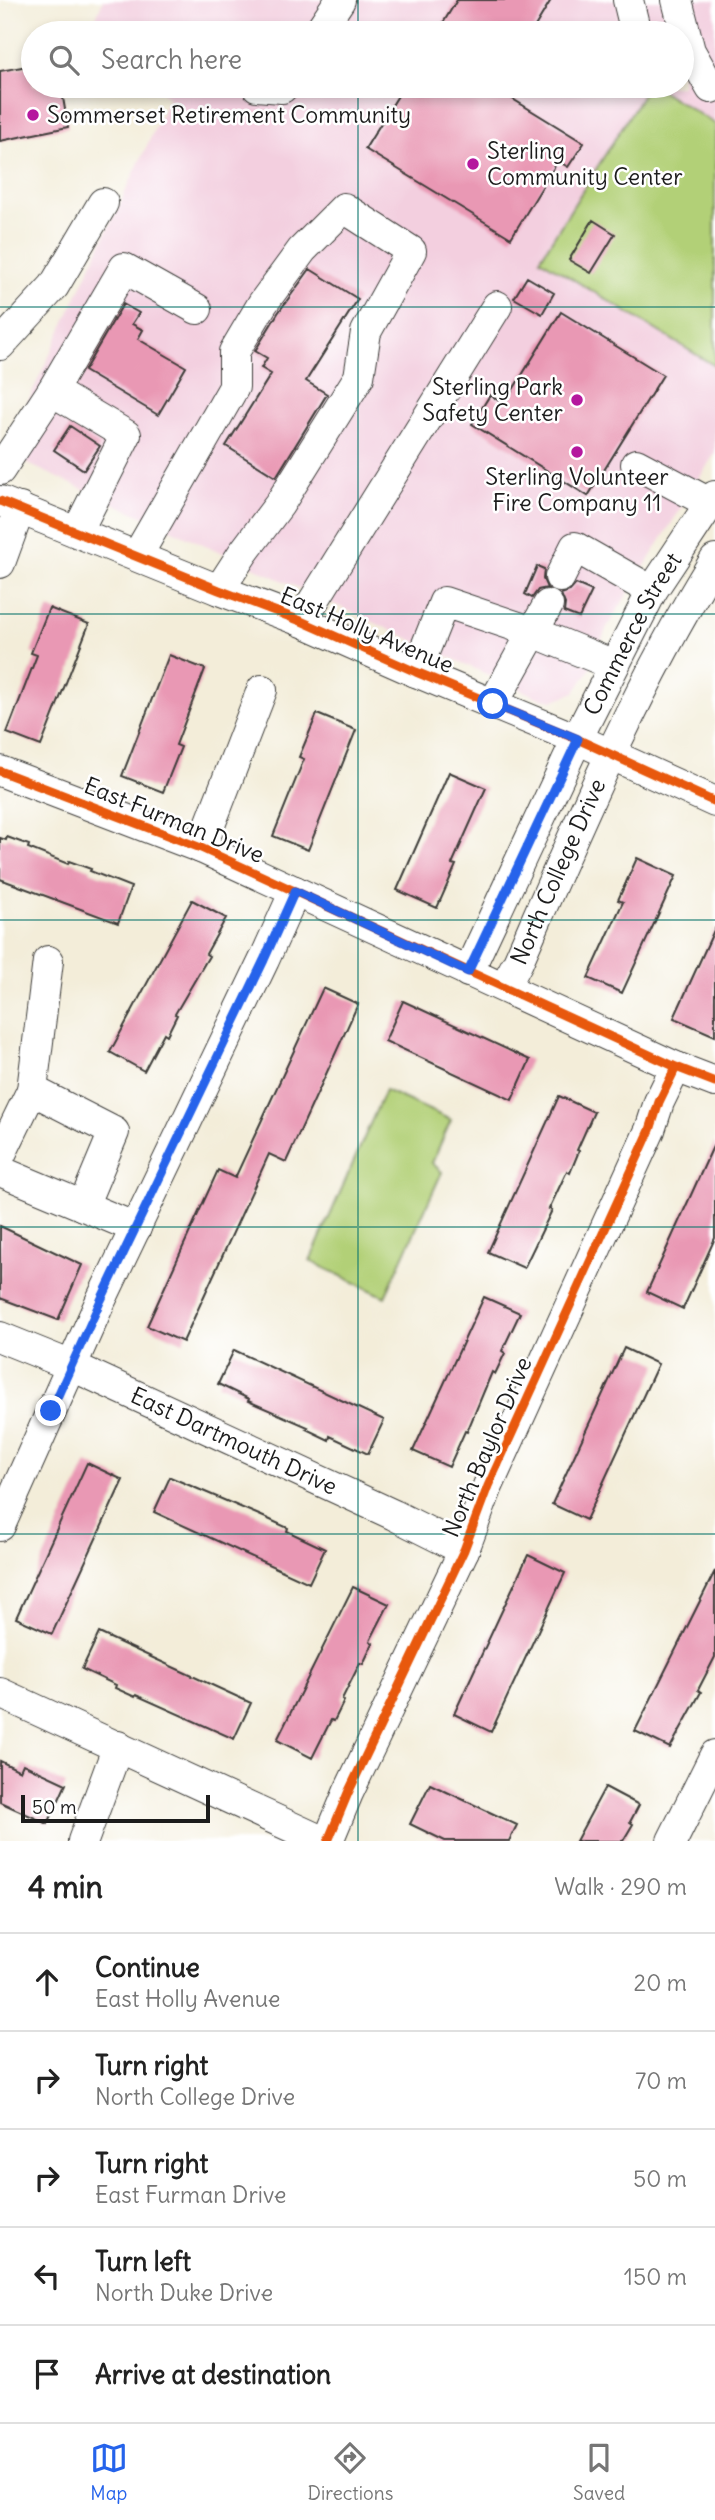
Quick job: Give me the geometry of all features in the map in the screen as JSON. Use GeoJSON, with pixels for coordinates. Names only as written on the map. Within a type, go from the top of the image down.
{"type":"FeatureCollection","features":[{"type":"Feature","properties":{"kind":"street"},"geometry":{"type":"LineString","coordinates":[[326,21],[340,0]]}},
{"type":"Feature","properties":{"kind":"street"},"geometry":{"type":"LineString","coordinates":[[628,0],[633,21]]}},
{"type":"Feature","properties":{"kind":"street"},"geometry":{"type":"LineString","coordinates":[[677,0],[682,21]]}},
{"type":"Feature","properties":{"kind":"street"},"geometry":{"type":"LineString","coordinates":[[694,58],[713,89]]}},
{"type":"Feature","properties":{"kind":"street"},"geometry":{"type":"LineString","coordinates":[[694,83],[713,89]]}},
{"type":"Feature","properties":{"kind":"street"},"geometry":{"type":"LineString","coordinates":[[0,345],[54,286],[103,203]]}},
{"type":"Feature","properties":{"kind":"street"},"geometry":{"type":"LineString","coordinates":[[137,556],[234,387],[234,352],[251,323],[302,250],[344,208],[411,251],[366,332],[359,377],[279,505],[219,590]]}},
{"type":"Feature","properties":{"kind":"street"},"geometry":{"type":"LineString","coordinates":[[0,470],[52,391],[124,268],[197,309]]}},
{"type":"Feature","properties":{"kind":"street"},"geometry":{"type":"LineString","coordinates":[[301,621],[497,306]]}},
{"type":"Feature","properties":{"kind":"street"},"geometry":{"type":"LineString","coordinates":[[52,391],[126,435],[77,532]]}},
{"type":"Feature","properties":{"kind":"street"},"geometry":{"type":"LineString","coordinates":[[636,464],[714,502]]}},
{"type":"Feature","properties":{"kind":"street","name":"Commerce Street"},"geometry":{"type":"LineString","coordinates":[[578,739],[652,591],[714,502]]}},
{"type":"Feature","properties":{"kind":"street"},"geometry":{"type":"LineString","coordinates":[[0,563],[10,504]]}},
{"type":"Feature","properties":{"kind":"street","name":"East Holly Avenue"},"geometry":{"type":"LineString","coordinates":[[10,504],[301,621],[578,739],[715,802]]}},
{"type":"Feature","properties":{"kind":"street"},"geometry":{"type":"LineString","coordinates":[[560,577],[575,547],[652,591]]}},
{"type":"Feature","properties":{"kind":"street","name":"Commerce Street"},"geometry":{"type":"LineString","coordinates":[[610,755],[669,639],[715,560]]}},
{"type":"Feature","properties":{"kind":"street"},"geometry":{"type":"LineString","coordinates":[[416,672],[444,602],[533,632],[614,665]]}},
{"type":"Feature","properties":{"kind":"street"},"geometry":{"type":"LineString","coordinates":[[493,704],[548,605]]}},
{"type":"Feature","properties":{"kind":"street"},"geometry":{"type":"LineString","coordinates":[[201,848],[262,690]]}},
{"type":"Feature","properties":{"kind":"street","name":"North College Drive"},"geometry":{"type":"LineString","coordinates":[[468,972],[578,739]]}},
{"type":"Feature","properties":{"kind":"street","name":"North College Drive"},"geometry":{"type":"LineString","coordinates":[[505,986],[610,755]]}},
{"type":"Feature","properties":{"kind":"street","name":"East Furman Drive"},"geometry":{"type":"LineString","coordinates":[[0,771],[201,848],[676,1067],[715,1082]]}},
{"type":"Feature","properties":{"kind":"street"},"geometry":{"type":"LineString","coordinates":[[0,1527],[136,1228],[295,891]]}},
{"type":"Feature","properties":{"kind":"street"},"geometry":{"type":"LineString","coordinates":[[0,1156],[32,1090],[48,961]]}},
{"type":"Feature","properties":{"kind":"street","name":"North Baylor Drive"},"geometry":{"type":"LineString","coordinates":[[328,1841],[348,1793],[464,1550],[488,1486],[676,1067]]}},
{"type":"Feature","properties":{"kind":"street"},"geometry":{"type":"LineString","coordinates":[[32,1090],[114,1132],[83,1206]]}},
{"type":"Feature","properties":{"kind":"street"},"geometry":{"type":"LineString","coordinates":[[0,1171],[136,1228]]}},
{"type":"Feature","properties":{"kind":"street","name":"East Dartmouth Drive"},"geometry":{"type":"LineString","coordinates":[[0,1337],[72,1366],[464,1550]]}},
{"type":"Feature","properties":{"kind":"street"},"geometry":{"type":"LineString","coordinates":[[0,1693],[322,1841]]}},
{"type":"Feature","properties":{"kind":"street"},"geometry":{"type":"LineString","coordinates":[[83,1841],[118,1746]]}},
{"type":"Feature","properties":{"kind":"street"},"geometry":{"type":"LineString","coordinates":[[672,1841],[715,1755]]}},
{"type":"Feature","properties":{"kind":"shaded area"},"geometry":{"type":"Polygon","coordinates":[[[103,0],[715,0],[715,124],[673,98],[694,98],[694,21],[95,21],[103,0]]]}},
{"type":"Feature","properties":{"kind":"shaded area"},"geometry":{"type":"Polygon","coordinates":[[[169,98],[640,98],[540,258],[715,366],[715,453],[607,627],[589,671],[575,692],[555,700],[539,698],[4,453],[169,98]]]}},
{"type":"Feature","properties":{"kind":"green space"},"geometry":{"type":"Polygon","coordinates":[[[641,98],[673,98],[715,124],[715,366],[540,259],[641,98]]]}},
{"type":"Feature","properties":{"kind":"green space"},"geometry":{"type":"Polygon","coordinates":[[[385,1090],[451,1120],[432,1163],[442,1172],[385,1297],[310,1261],[385,1090]]]}},
{"type":"Feature","properties":{"kind":"building"},"geometry":{"type":"Polygon","coordinates":[[[457,0],[551,0],[538,21],[444,21],[457,0]]]}},
{"type":"Feature","properties":{"kind":"building","name":"Sommerset Retirement Community"},"geometry":{"type":"Polygon","coordinates":[[[21,67],[21,98],[63,98],[68,127],[0,141],[0,71],[21,67]]]}},
{"type":"Feature","properties":{"kind":"building","name":"Sterling Community Center"},"geometry":{"type":"Polygon","coordinates":[[[397,98],[511,98],[584,143],[568,167],[558,161],[511,238],[365,149],[397,98]]]}},
{"type":"Feature","properties":{"kind":"building"},"geometry":{"type":"Polygon","coordinates":[[[593,220],[615,234],[591,273],[569,260],[593,220]]]}},
{"type":"Feature","properties":{"kind":"building"},"geometry":{"type":"Polygon","coordinates":[[[310,269],[358,299],[306,381],[327,394],[276,477],[226,446],[271,374],[261,368],[267,358],[255,351],[310,269]]]}},
{"type":"Feature","properties":{"kind":"building"},"geometry":{"type":"Polygon","coordinates":[[[527,277],[554,293],[542,314],[514,298],[527,277]]]}},
{"type":"Feature","properties":{"kind":"building"},"geometry":{"type":"Polygon","coordinates":[[[123,304],[139,313],[132,324],[143,330],[138,339],[186,367],[158,415],[84,371],[123,304]]]}},
{"type":"Feature","properties":{"kind":"building","name":"Sterling Park Safety Center"},"geometry":{"type":"Polygon","coordinates":[[[561,312],[663,375],[588,496],[472,424],[490,395],[504,404],[561,312]]]}},
{"type":"Feature","properties":{"kind":"building"},"geometry":{"type":"Polygon","coordinates":[[[70,426],[100,446],[84,470],[54,450],[70,426]]]}},
{"type":"Feature","properties":{"kind":"building"},"geometry":{"type":"Polygon","coordinates":[[[537,566],[544,569],[543,579],[547,588],[538,590],[532,598],[525,594],[537,566]]]}},
{"type":"Feature","properties":{"kind":"building"},"geometry":{"type":"Polygon","coordinates":[[[576,584],[592,591],[579,618],[564,612],[565,604],[561,594],[570,591],[576,584]]]}},
{"type":"Feature","properties":{"kind":"building"},"geometry":{"type":"Polygon","coordinates":[[[49,608],[89,624],[41,746],[7,733],[37,655],[31,653],[49,608]]]}},
{"type":"Feature","properties":{"kind":"building"},"geometry":{"type":"Polygon","coordinates":[[[169,655],[205,669],[176,745],[181,747],[163,792],[122,776],[169,655]]]}},
{"type":"Feature","properties":{"kind":"building"},"geometry":{"type":"Polygon","coordinates":[[[317,714],[356,730],[308,850],[273,836],[304,759],[299,757],[317,714]]]}},
{"type":"Feature","properties":{"kind":"building"},"geometry":{"type":"Polygon","coordinates":[[[449,772],[486,788],[452,864],[456,865],[437,908],[397,890],[449,772]]]}},
{"type":"Feature","properties":{"kind":"building"},"geometry":{"type":"Polygon","coordinates":[[[7,837],[29,845],[28,848],[68,864],[69,861],[91,869],[90,871],[131,887],[118,923],[0,879],[0,838],[6,840],[7,837]]]}},
{"type":"Feature","properties":{"kind":"building"},"geometry":{"type":"Polygon","coordinates":[[[637,858],[676,876],[622,993],[588,978],[623,902],[618,900],[637,858]]]}},
{"type":"Feature","properties":{"kind":"building"},"geometry":{"type":"Polygon","coordinates":[[[192,900],[226,918],[206,954],[209,956],[175,1014],[177,1015],[167,1035],[164,1033],[144,1071],[110,1052],[192,900]]]}},
{"type":"Feature","properties":{"kind":"building"},"geometry":{"type":"Polygon","coordinates":[[[715,928],[715,1036],[674,1018],[715,928]]]}},
{"type":"Feature","properties":{"kind":"building"},"geometry":{"type":"Polygon","coordinates":[[[323,988],[358,1004],[286,1162],[269,1154],[183,1342],[147,1326],[218,1170],[235,1178],[323,988]]]}},
{"type":"Feature","properties":{"kind":"building"},"geometry":{"type":"Polygon","coordinates":[[[403,1001],[530,1060],[512,1100],[385,1041],[403,1001]]]}},
{"type":"Feature","properties":{"kind":"building"},"geometry":{"type":"Polygon","coordinates":[[[559,1096],[594,1112],[570,1173],[567,1171],[524,1268],[488,1252],[559,1096]]]}},
{"type":"Feature","properties":{"kind":"building"},"geometry":{"type":"Polygon","coordinates":[[[715,1142],[715,1238],[683,1309],[647,1292],[715,1142]]]}},
{"type":"Feature","properties":{"kind":"building"},"geometry":{"type":"Polygon","coordinates":[[[0,1226],[82,1265],[58,1320],[0,1298],[0,1226]]]}},
{"type":"Feature","properties":{"kind":"building"},"geometry":{"type":"Polygon","coordinates":[[[484,1297],[520,1313],[502,1351],[505,1353],[495,1374],[492,1372],[449,1467],[413,1451],[484,1297]]]}},
{"type":"Feature","properties":{"kind":"building"},"geometry":{"type":"Polygon","coordinates":[[[624,1348],[658,1364],[586,1520],[552,1504],[624,1348]]]}},
{"type":"Feature","properties":{"kind":"building"},"geometry":{"type":"Polygon","coordinates":[[[234,1350],[384,1420],[368,1454],[330,1436],[329,1440],[306,1429],[308,1427],[248,1401],[249,1399],[218,1384],[234,1350]]]}},
{"type":"Feature","properties":{"kind":"building"},"geometry":{"type":"Polygon","coordinates":[[[87,1463],[123,1480],[52,1634],[16,1618],[87,1463]]]}},
{"type":"Feature","properties":{"kind":"building"},"geometry":{"type":"Polygon","coordinates":[[[170,1477],[288,1528],[287,1531],[325,1549],[309,1583],[154,1512],[170,1477]]]}},
{"type":"Feature","properties":{"kind":"building"},"geometry":{"type":"Polygon","coordinates":[[[528,1555],[565,1573],[491,1732],[454,1714],[528,1555]]]}},
{"type":"Feature","properties":{"kind":"building"},"geometry":{"type":"Polygon","coordinates":[[[715,1571],[715,1657],[698,1690],[701,1692],[670,1748],[635,1731],[715,1571]]]}},
{"type":"Feature","properties":{"kind":"building"},"geometry":{"type":"Polygon","coordinates":[[[353,1587],[389,1604],[370,1641],[373,1643],[363,1664],[360,1663],[334,1721],[331,1720],[312,1758],[277,1740],[353,1587]]]}},
{"type":"Feature","properties":{"kind":"building"},"geometry":{"type":"Polygon","coordinates":[[[99,1633],[251,1703],[234,1739],[115,1688],[116,1685],[82,1669],[99,1633]]]}},
{"type":"Feature","properties":{"kind":"building"},"geometry":{"type":"Polygon","coordinates":[[[0,1761],[20,1771],[23,1764],[66,1784],[48,1824],[0,1802],[0,1761]]]}},
{"type":"Feature","properties":{"kind":"building"},"geometry":{"type":"Polygon","coordinates":[[[430,1784],[517,1825],[509,1841],[445,1841],[410,1824],[430,1784]]]}},
{"type":"Feature","properties":{"kind":"building"},"geometry":{"type":"Polygon","coordinates":[[[605,1787],[639,1805],[630,1822],[633,1824],[623,1841],[576,1841],[605,1787]]]}},
{"type":"Feature","properties":{"kind":"cycle path"},"geometry":{"type":"LineString","coordinates":[[0,501],[301,621],[577,739],[715,802]]}},
{"type":"Feature","properties":{"kind":"cycle path"},"geometry":{"type":"LineString","coordinates":[[0,771],[201,848],[676,1067],[715,1082]]}},
{"type":"Feature","properties":{"kind":"cycle path"},"geometry":{"type":"LineString","coordinates":[[328,1841],[348,1793],[464,1550],[488,1486],[676,1067]]}},
{"type":"Feature","properties":{"kind":"place","name":"Sommerset Retirement Community"},"geometry":{"type":"Point","coordinates":[33,115]}},
{"type":"Feature","properties":{"kind":"place","name":"Sterling Community Center"},"geometry":{"type":"Point","coordinates":[473,164]}},
{"type":"Feature","properties":{"kind":"place","name":"Sterling Park Safety Center"},"geometry":{"type":"Point","coordinates":[577,400]}},
{"type":"Feature","properties":{"kind":"place","name":"Sterling Volunteer Fire Company 11"},"geometry":{"type":"Point","coordinates":[577,452]}},
{"type":"Feature","properties":{"kind":"route"},"geometry":{"type":"LineString","coordinates":[[51,1411],[295,891],[468,972],[578,739],[493,704]]}}]}
